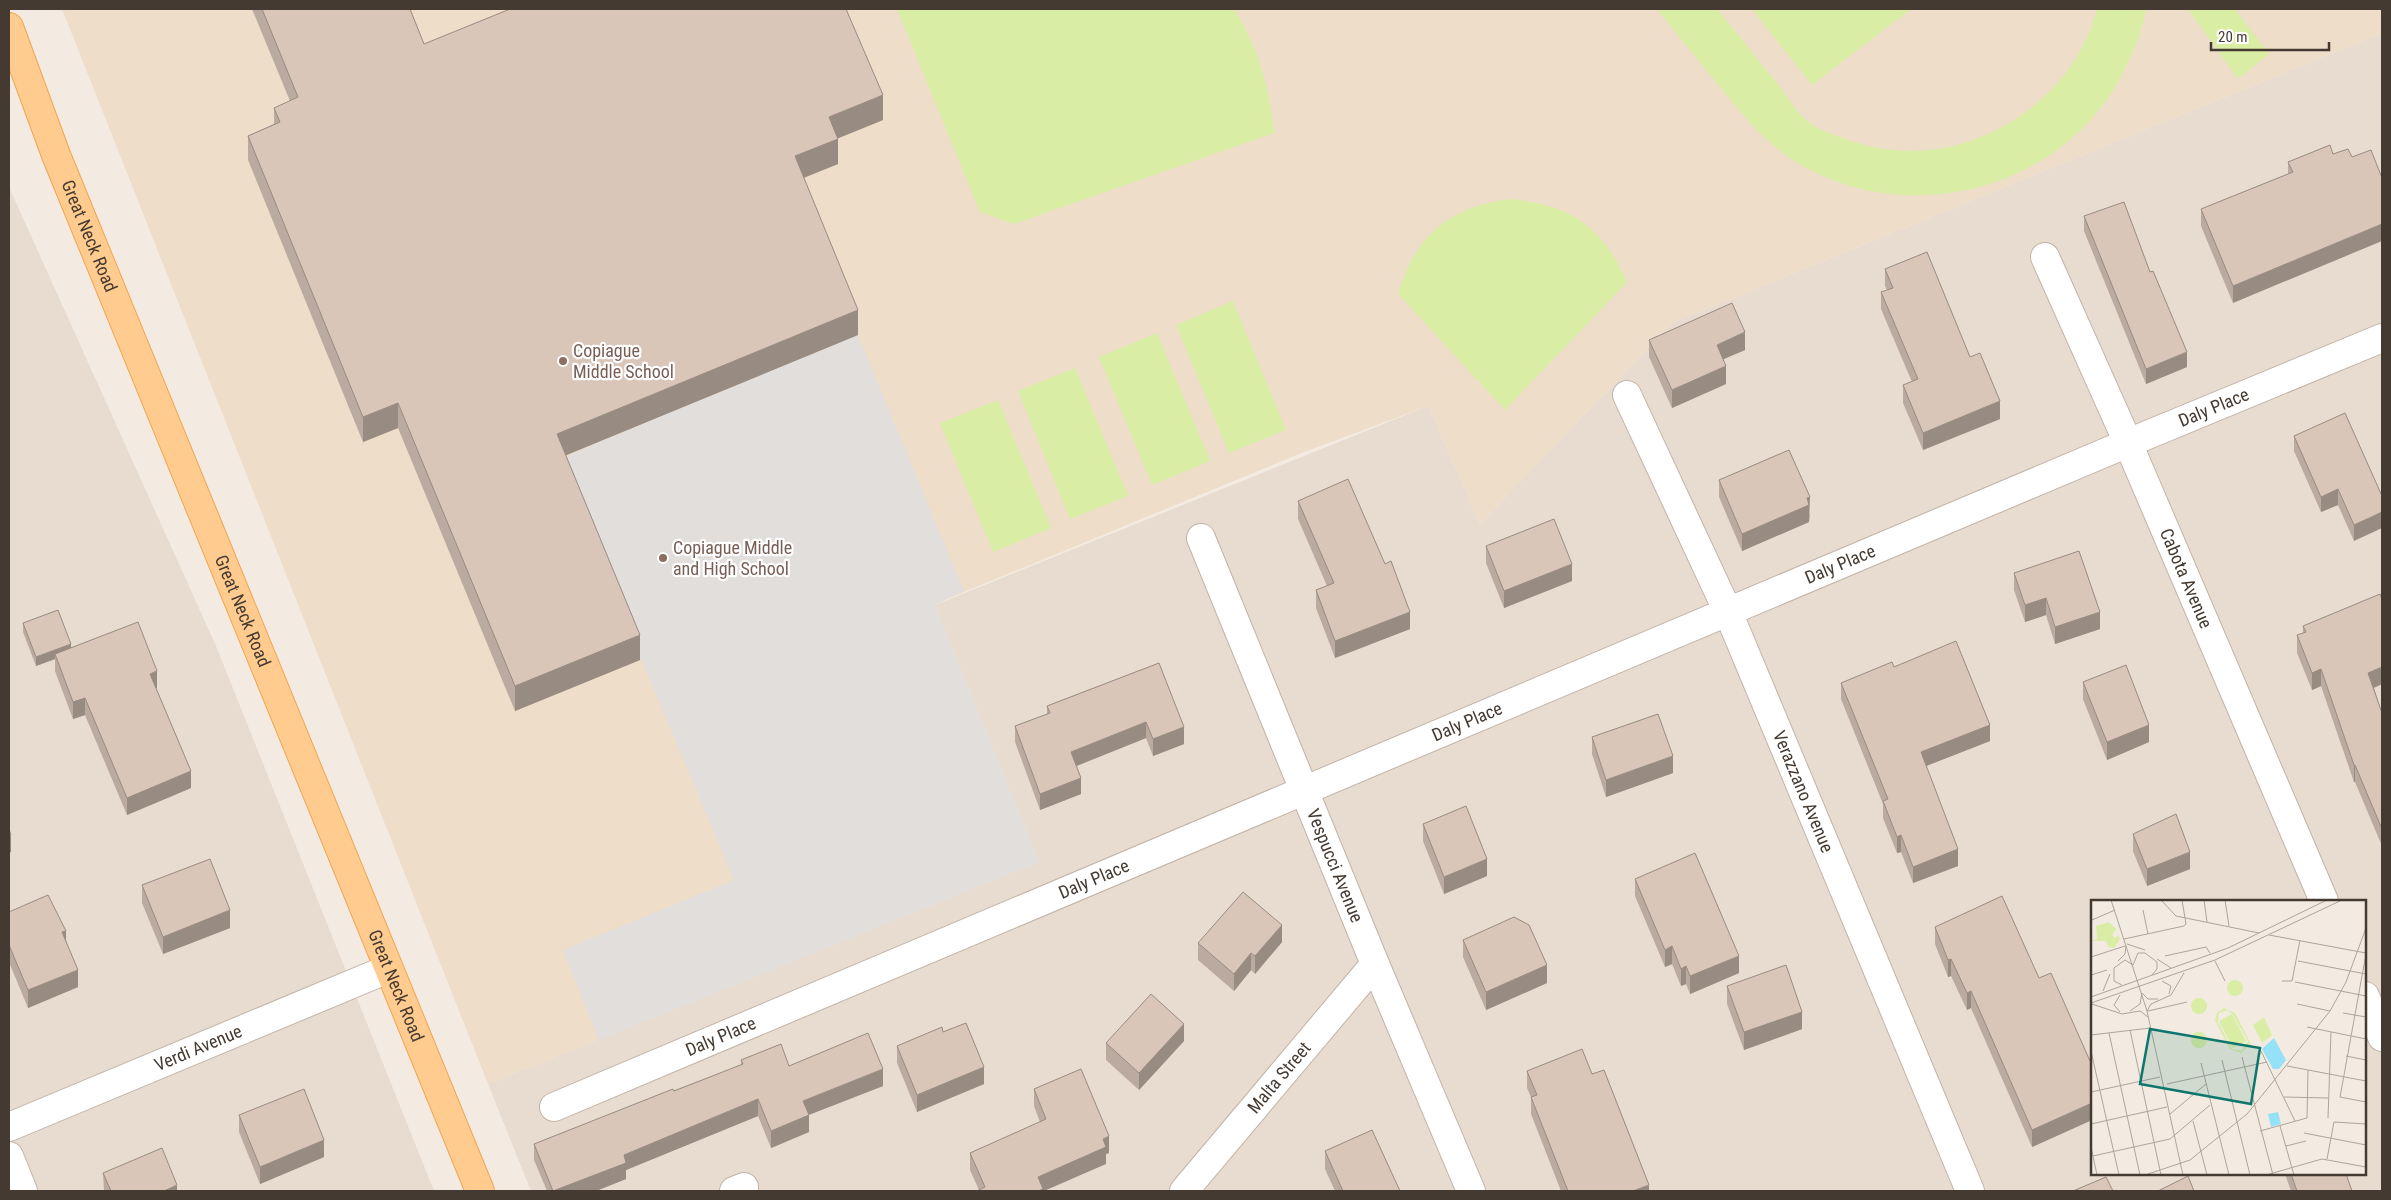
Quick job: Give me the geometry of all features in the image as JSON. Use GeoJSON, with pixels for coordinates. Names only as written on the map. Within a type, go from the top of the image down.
{"type":"FeatureCollection","features":[{"type":"Feature","properties":{"kind":"main road","name":"Great Neck Road"},"geometry":{"type":"LineString","coordinates":[[9,28],[56,154],[288,717],[388,969],[480,1191]]}},
{"type":"Feature","properties":{"kind":"street","name":"Cabota Avenue"},"geometry":{"type":"LineString","coordinates":[[2045,257],[2128,443],[2324,900]]}},
{"type":"Feature","properties":{"kind":"street","name":"Daly Place"},"geometry":{"type":"LineString","coordinates":[[554,1107],[2128,443],[2382,338]]}},
{"type":"Feature","properties":{"kind":"street","name":"Verazzano Avenue"},"geometry":{"type":"LineString","coordinates":[[1627,395],[1728,612],[1970,1191]]}},
{"type":"Feature","properties":{"kind":"street","name":"Vespucci Avenue"},"geometry":{"type":"LineString","coordinates":[[1202,538],[1375,964],[1471,1191]]}},
{"type":"Feature","properties":{"kind":"street","name":"Malta Street"},"geometry":{"type":"LineString","coordinates":[[1184,1191],[1375,964]]}},
{"type":"Feature","properties":{"kind":"street","name":"Verdi Avenue"},"geometry":{"type":"LineString","coordinates":[[9,1127],[388,969]]}},
{"type":"Feature","properties":{"kind":"street"},"geometry":{"type":"LineString","coordinates":[[2366,998],[2382,1037]]}},
{"type":"Feature","properties":{"kind":"street"},"geometry":{"type":"LineString","coordinates":[[9,1156],[23,1191]]}},
{"type":"Feature","properties":{"kind":"shaded area","name":"Copiague Middle and High School"},"geometry":{"type":"Polygon","coordinates":[[[62,9],[2382,9],[2382,33],[1672,323],[1480,524],[1428,406],[1304,452],[935,604],[1039,862],[488,1084],[62,9]]]}},
{"type":"Feature","properties":{"kind":"shaded area"},"geometry":{"type":"Polygon","coordinates":[[[2382,33],[2382,1191],[531,1191],[488,1084],[1039,862],[935,605],[1428,406],[1480,524],[1672,323],[2382,33]]]}},
{"type":"Feature","properties":{"kind":"shaded area"},"geometry":{"type":"Polygon","coordinates":[[[9,187],[216,646],[434,1191],[9,1191],[9,187]]]}},
{"type":"Feature","properties":{"kind":"shaded area"},"geometry":{"type":"Polygon","coordinates":[[[858,335],[964,591],[935,605],[1039,862],[599,1040],[563,950],[734,880],[558,461],[599,442],[858,335]]]}},
{"type":"Feature","properties":{"kind":"green space"},"geometry":{"type":"Polygon","coordinates":[[[897,9],[1234,9],[1243,24],[1262,68],[1274,133],[1014,224],[980,212],[897,9]]]}},
{"type":"Feature","properties":{"kind":"green space"},"geometry":{"type":"Polygon","coordinates":[[[1657,9],[1717,9],[1798,111],[1810,123],[1821,129],[1852,141],[1890,150],[1929,150],[1967,142],[2003,127],[2035,105],[2062,78],[2083,45],[2097,9],[2146,9],[2135,47],[2125,69],[2100,109],[2068,141],[2031,167],[1990,184],[1945,194],[1900,195],[1855,187],[1812,171],[1783,153],[1759,132],[1737,108],[1657,9]]]}},
{"type":"Feature","properties":{"kind":"green space"},"geometry":{"type":"Polygon","coordinates":[[[1752,9],[1911,9],[1812,85],[1752,9]]]}},
{"type":"Feature","properties":{"kind":"green space"},"geometry":{"type":"Polygon","coordinates":[[[2188,9],[2235,9],[2269,54],[2238,79],[2188,9]]]}},
{"type":"Feature","properties":{"kind":"green space"},"geometry":{"type":"Polygon","coordinates":[[[1509,199],[1550,206],[1582,221],[1607,246],[1627,282],[1505,410],[1398,294],[1405,273],[1414,256],[1425,240],[1437,228],[1452,217],[1468,209],[1509,199]]]}},
{"type":"Feature","properties":{"kind":"green space"},"geometry":{"type":"Polygon","coordinates":[[[1233,301],[1286,430],[1229,453],[1176,325],[1233,301]]]}},
{"type":"Feature","properties":{"kind":"green space"},"geometry":{"type":"Polygon","coordinates":[[[1157,333],[1210,461],[1152,485],[1099,357],[1157,333]]]}},
{"type":"Feature","properties":{"kind":"green space"},"geometry":{"type":"Polygon","coordinates":[[[1075,368],[1128,496],[1070,519],[1018,391],[1075,368]]]}},
{"type":"Feature","properties":{"kind":"green space"},"geometry":{"type":"Polygon","coordinates":[[[998,400],[1051,528],[993,552],[940,423],[998,400]]]}},
{"type":"Feature","properties":{"kind":"building","name":"Copiague Middle School"},"geometry":{"type":"Polygon","coordinates":[[[262,9],[410,9],[424,44],[510,9],[846,9],[883,95],[829,117],[838,139],[795,156],[858,310],[557,434],[640,635],[515,686],[398,403],[363,417],[248,136],[280,122],[274,108],[298,97],[262,9]]]}},
{"type":"Feature","properties":{"kind":"building"},"geometry":{"type":"Polygon","coordinates":[[[2330,145],[2333,154],[2348,149],[2352,157],[2371,150],[2382,178],[2382,224],[2233,286],[2201,209],[2293,172],[2288,162],[2330,145]]]}},
{"type":"Feature","properties":{"kind":"building"},"geometry":{"type":"Polygon","coordinates":[[[2124,202],[2150,272],[2153,271],[2187,352],[2146,369],[2084,216],[2124,202]]]}},
{"type":"Feature","properties":{"kind":"building"},"geometry":{"type":"Polygon","coordinates":[[[1927,252],[1970,357],[1980,353],[2000,401],[1923,433],[1903,385],[1918,379],[1881,292],[1893,288],[1885,269],[1927,252]]]}},
{"type":"Feature","properties":{"kind":"building"},"geometry":{"type":"Polygon","coordinates":[[[1732,303],[1745,332],[1717,345],[1726,366],[1672,390],[1649,340],[1732,303]]]}},
{"type":"Feature","properties":{"kind":"building"},"geometry":{"type":"Polygon","coordinates":[[[2345,413],[2382,496],[2382,512],[2354,525],[2338,489],[2321,497],[2294,436],[2345,413]]]}},
{"type":"Feature","properties":{"kind":"building"},"geometry":{"type":"Polygon","coordinates":[[[1789,450],[1810,497],[1807,498],[1809,505],[1742,534],[1719,480],[1789,450]]]}},
{"type":"Feature","properties":{"kind":"building"},"geometry":{"type":"Polygon","coordinates":[[[1348,479],[1385,564],[1391,561],[1410,612],[1335,641],[1316,590],[1334,583],[1298,501],[1348,479]]]}},
{"type":"Feature","properties":{"kind":"building"},"geometry":{"type":"Polygon","coordinates":[[[1554,519],[1572,564],[1504,591],[1486,546],[1554,519]]]}},
{"type":"Feature","properties":{"kind":"building"},"geometry":{"type":"Polygon","coordinates":[[[2079,551],[2100,612],[2055,627],[2046,598],[2025,605],[2014,573],[2079,551]]]}},
{"type":"Feature","properties":{"kind":"building"},"geometry":{"type":"Polygon","coordinates":[[[2380,594],[2382,599],[2382,667],[2368,673],[2382,713],[2382,829],[2354,765],[2321,669],[2312,673],[2297,635],[2306,632],[2303,626],[2380,594]]]}},
{"type":"Feature","properties":{"kind":"building"},"geometry":{"type":"Polygon","coordinates":[[[58,610],[71,644],[36,657],[23,623],[58,610]]]}},
{"type":"Feature","properties":{"kind":"building"},"geometry":{"type":"Polygon","coordinates":[[[138,622],[157,671],[150,674],[191,771],[127,798],[85,698],[73,702],[55,654],[138,622]]]}},
{"type":"Feature","properties":{"kind":"building"},"geometry":{"type":"Polygon","coordinates":[[[1956,641],[1990,725],[1921,752],[1958,849],[1913,867],[1901,835],[1897,837],[1883,801],[1888,799],[1841,683],[1892,662],[1894,667],[1956,641]]]}},
{"type":"Feature","properties":{"kind":"building"},"geometry":{"type":"Polygon","coordinates":[[[1159,663],[1184,727],[1153,739],[1146,722],[1071,752],[1081,778],[1040,794],[1015,726],[1050,713],[1047,706],[1159,663]]]}},
{"type":"Feature","properties":{"kind":"building"},"geometry":{"type":"Polygon","coordinates":[[[2126,665],[2149,725],[2107,742],[2083,682],[2126,665]]]}},
{"type":"Feature","properties":{"kind":"building"},"geometry":{"type":"Polygon","coordinates":[[[1658,714],[1673,756],[1606,780],[1592,737],[1658,714]]]}},
{"type":"Feature","properties":{"kind":"building"},"geometry":{"type":"Polygon","coordinates":[[[1466,806],[1487,859],[1444,877],[1423,824],[1466,806]]]}},
{"type":"Feature","properties":{"kind":"building"},"geometry":{"type":"Polygon","coordinates":[[[2176,814],[2190,852],[2147,869],[2133,834],[2176,814]]]}},
{"type":"Feature","properties":{"kind":"building"},"geometry":{"type":"Polygon","coordinates":[[[1695,853],[1739,956],[1690,976],[1686,966],[1681,969],[1672,946],[1665,950],[1635,879],[1695,853]]]}},
{"type":"Feature","properties":{"kind":"building"},"geometry":{"type":"Polygon","coordinates":[[[210,859],[230,910],[163,937],[142,885],[210,859]]]}},
{"type":"Feature","properties":{"kind":"building"},"geometry":{"type":"Polygon","coordinates":[[[1243,892],[1282,925],[1255,956],[1251,953],[1234,974],[1198,943],[1243,892]]]}},
{"type":"Feature","properties":{"kind":"building"},"geometry":{"type":"Polygon","coordinates":[[[48,895],[66,931],[62,932],[78,970],[28,990],[9,945],[9,912],[48,895]]]}},
{"type":"Feature","properties":{"kind":"building"},"geometry":{"type":"Polygon","coordinates":[[[2002,896],[2039,978],[2051,973],[2091,1060],[2091,1103],[2032,1130],[1971,991],[1967,993],[1951,959],[1948,960],[1935,927],[2002,896]]]}},
{"type":"Feature","properties":{"kind":"building"},"geometry":{"type":"Polygon","coordinates":[[[1514,917],[1529,925],[1547,965],[1486,992],[1463,940],[1514,917]]]}},
{"type":"Feature","properties":{"kind":"building"},"geometry":{"type":"Polygon","coordinates":[[[1786,965],[1802,1012],[1744,1032],[1727,986],[1786,965]]]}},
{"type":"Feature","properties":{"kind":"building"},"geometry":{"type":"Polygon","coordinates":[[[1151,994],[1184,1024],[1139,1073],[1106,1043],[1151,994]]]}},
{"type":"Feature","properties":{"kind":"building"},"geometry":{"type":"Polygon","coordinates":[[[966,1023],[984,1067],[917,1095],[897,1046],[942,1027],[943,1032],[966,1023]]]}},
{"type":"Feature","properties":{"kind":"building"},"geometry":{"type":"Polygon","coordinates":[[[868,1033],[883,1069],[803,1101],[809,1115],[771,1131],[758,1099],[624,1155],[626,1163],[553,1191],[534,1144],[673,1089],[674,1091],[743,1064],[741,1060],[781,1044],[789,1066],[868,1033]]]}},
{"type":"Feature","properties":{"kind":"building"},"geometry":{"type":"Polygon","coordinates":[[[1582,1049],[1592,1074],[1604,1070],[1649,1185],[1633,1191],[1568,1191],[1531,1097],[1537,1095],[1527,1071],[1582,1049]]]}},
{"type":"Feature","properties":{"kind":"building"},"geometry":{"type":"Polygon","coordinates":[[[1081,1069],[1109,1136],[1103,1139],[1106,1147],[1038,1177],[1043,1189],[1038,1191],[977,1191],[985,1187],[970,1153],[1046,1119],[1034,1089],[1081,1069]]]}},
{"type":"Feature","properties":{"kind":"building"},"geometry":{"type":"Polygon","coordinates":[[[304,1089],[324,1140],[260,1167],[239,1115],[304,1089]]]}},
{"type":"Feature","properties":{"kind":"building"},"geometry":{"type":"Polygon","coordinates":[[[1372,1130],[1400,1191],[1343,1191],[1325,1151],[1372,1130]]]}},
{"type":"Feature","properties":{"kind":"building"},"geometry":{"type":"Polygon","coordinates":[[[162,1148],[177,1185],[164,1191],[111,1191],[103,1173],[162,1148]]]}},
{"type":"Feature","properties":{"kind":"building"},"geometry":{"type":"Polygon","coordinates":[[[2291,1175],[2346,1175],[2352,1191],[2297,1191],[2291,1175]]]}},
{"type":"Feature","properties":{"kind":"building"},"geometry":{"type":"Polygon","coordinates":[[[2188,1176],[2194,1191],[2158,1191],[2188,1176]]]}},
{"type":"Feature","properties":{"kind":"building"},"geometry":{"type":"Polygon","coordinates":[[[2106,1177],[2113,1191],[2073,1191],[2106,1177]]]}},
{"type":"Feature","properties":{"kind":"place","name":"Copiague Middle School"},"geometry":{"type":"Point","coordinates":[563,361]}},
{"type":"Feature","properties":{"kind":"place","name":"Copiague Middle and High School"},"geometry":{"type":"Point","coordinates":[663,558]}}]}
